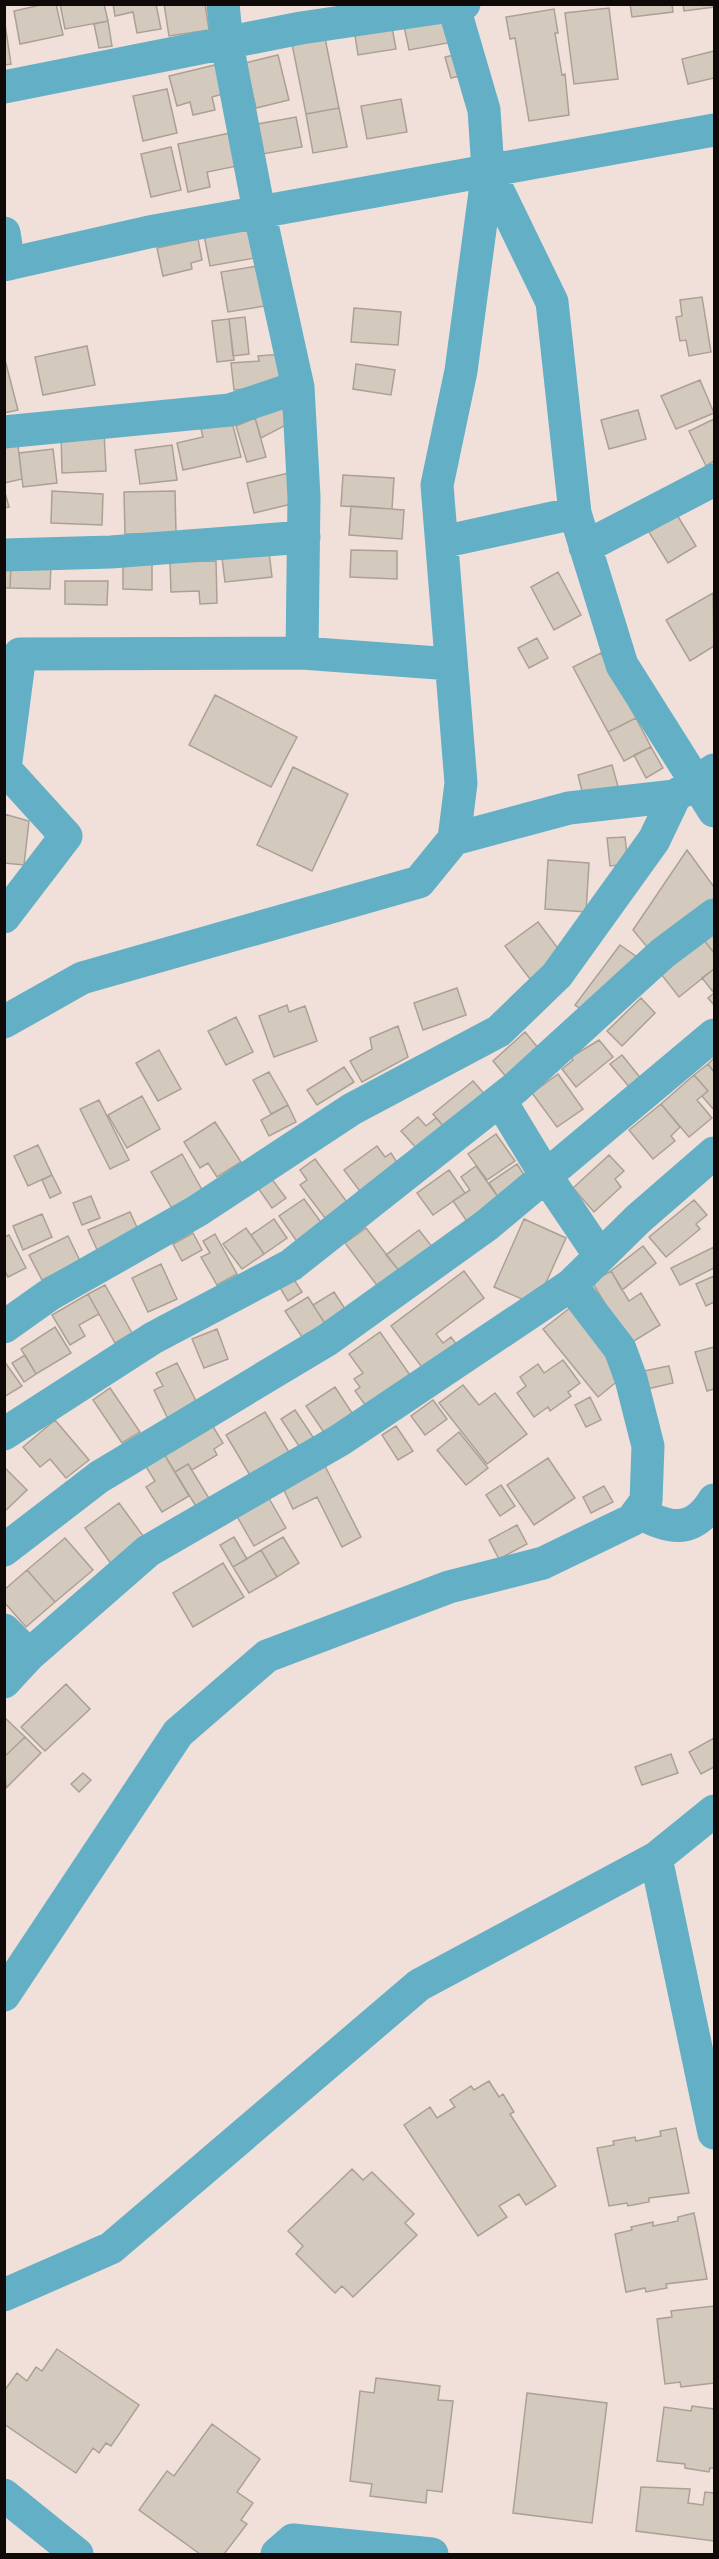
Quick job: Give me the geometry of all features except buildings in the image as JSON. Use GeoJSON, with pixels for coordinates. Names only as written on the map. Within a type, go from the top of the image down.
{"type":"FeatureCollection","features":[{"type":"Feature","properties":{"kind":"street"},"geometry":{"type":"LineString","coordinates":[[223,4],[227,44],[259,212],[298,387],[304,537],[302,652]]}},
{"type":"Feature","properties":{"kind":"street"},"geometry":{"type":"LineString","coordinates":[[4,87],[227,44],[301,27],[457,5],[484,110],[488,170],[461,371],[437,485],[461,783],[454,839],[419,882],[82,978],[4,1022]]}},
{"type":"Feature","properties":{"kind":"street"},"geometry":{"type":"LineString","coordinates":[[6,254],[148,232],[714,130]]}},
{"type":"Feature","properties":{"kind":"street"},"geometry":{"type":"LineString","coordinates":[[488,170],[552,302],[574,513],[622,665],[714,811]]}},
{"type":"Feature","properties":{"kind":"street"},"geometry":{"type":"LineString","coordinates":[[4,432],[230,410],[298,387]]}},
{"type":"Feature","properties":{"kind":"street"},"geometry":{"type":"LineString","coordinates":[[585,547],[714,480]]}},
{"type":"Feature","properties":{"kind":"street"},"geometry":{"type":"LineString","coordinates":[[442,542],[574,513]]}},
{"type":"Feature","properties":{"kind":"street"},"geometry":{"type":"LineString","coordinates":[[4,555],[111,552],[304,537]]}},
{"type":"Feature","properties":{"kind":"street"},"geometry":{"type":"LineString","coordinates":[[4,917],[66,836],[5,769],[12,649],[302,652],[452,664]]}},
{"type":"Feature","properties":{"kind":"street"},"geometry":{"type":"LineString","coordinates":[[454,839],[569,808],[695,782]]}},
{"type":"Feature","properties":{"kind":"street"},"geometry":{"type":"LineString","coordinates":[[4,1327],[49,1295],[197,1211],[352,1109],[500,1031],[557,975],[695,782]]}},
{"type":"Feature","properties":{"kind":"street"},"geometry":{"type":"LineString","coordinates":[[4,1434],[153,1338],[291,1265],[500,1100],[663,953],[714,915]]}},
{"type":"Feature","properties":{"kind":"street"},"geometry":{"type":"LineString","coordinates":[[4,1550],[99,1477],[327,1340],[487,1225],[714,1035]]}},
{"type":"Feature","properties":{"kind":"street"},"geometry":{"type":"LineString","coordinates":[[500,1100],[546,1176],[600,1257]]}},
{"type":"Feature","properties":{"kind":"street"},"geometry":{"type":"LineString","coordinates":[[4,1682],[29,1655],[148,1551],[340,1440],[571,1285],[638,1220],[714,1153]]}},
{"type":"Feature","properties":{"kind":"street"},"geometry":{"type":"LineString","coordinates":[[4,1995],[178,1732],[267,1656],[448,1587],[543,1563],[632,1520],[646,1501],[648,1446],[631,1379],[620,1349],[571,1285]]}},
{"type":"Feature","properties":{"kind":"street"},"geometry":{"type":"LineString","coordinates":[[638,1512],[662,1525],[672,1527],[693,1522],[709,1509],[714,1500]]}},
{"type":"Feature","properties":{"kind":"street"},"geometry":{"type":"LineString","coordinates":[[4,1630],[29,1655]]}},
{"type":"Feature","properties":{"kind":"street"},"geometry":{"type":"LineString","coordinates":[[4,2295],[111,2248],[419,1985],[656,1858],[714,1811]]}},
{"type":"Feature","properties":{"kind":"street"},"geometry":{"type":"LineString","coordinates":[[656,1858],[714,2133]]}},
{"type":"Feature","properties":{"kind":"street"},"geometry":{"type":"LineString","coordinates":[[4,2496],[77,2554]]}},
{"type":"Feature","properties":{"kind":"street"},"geometry":{"type":"LineString","coordinates":[[277,2554],[293,2540],[432,2554]]}}]}
